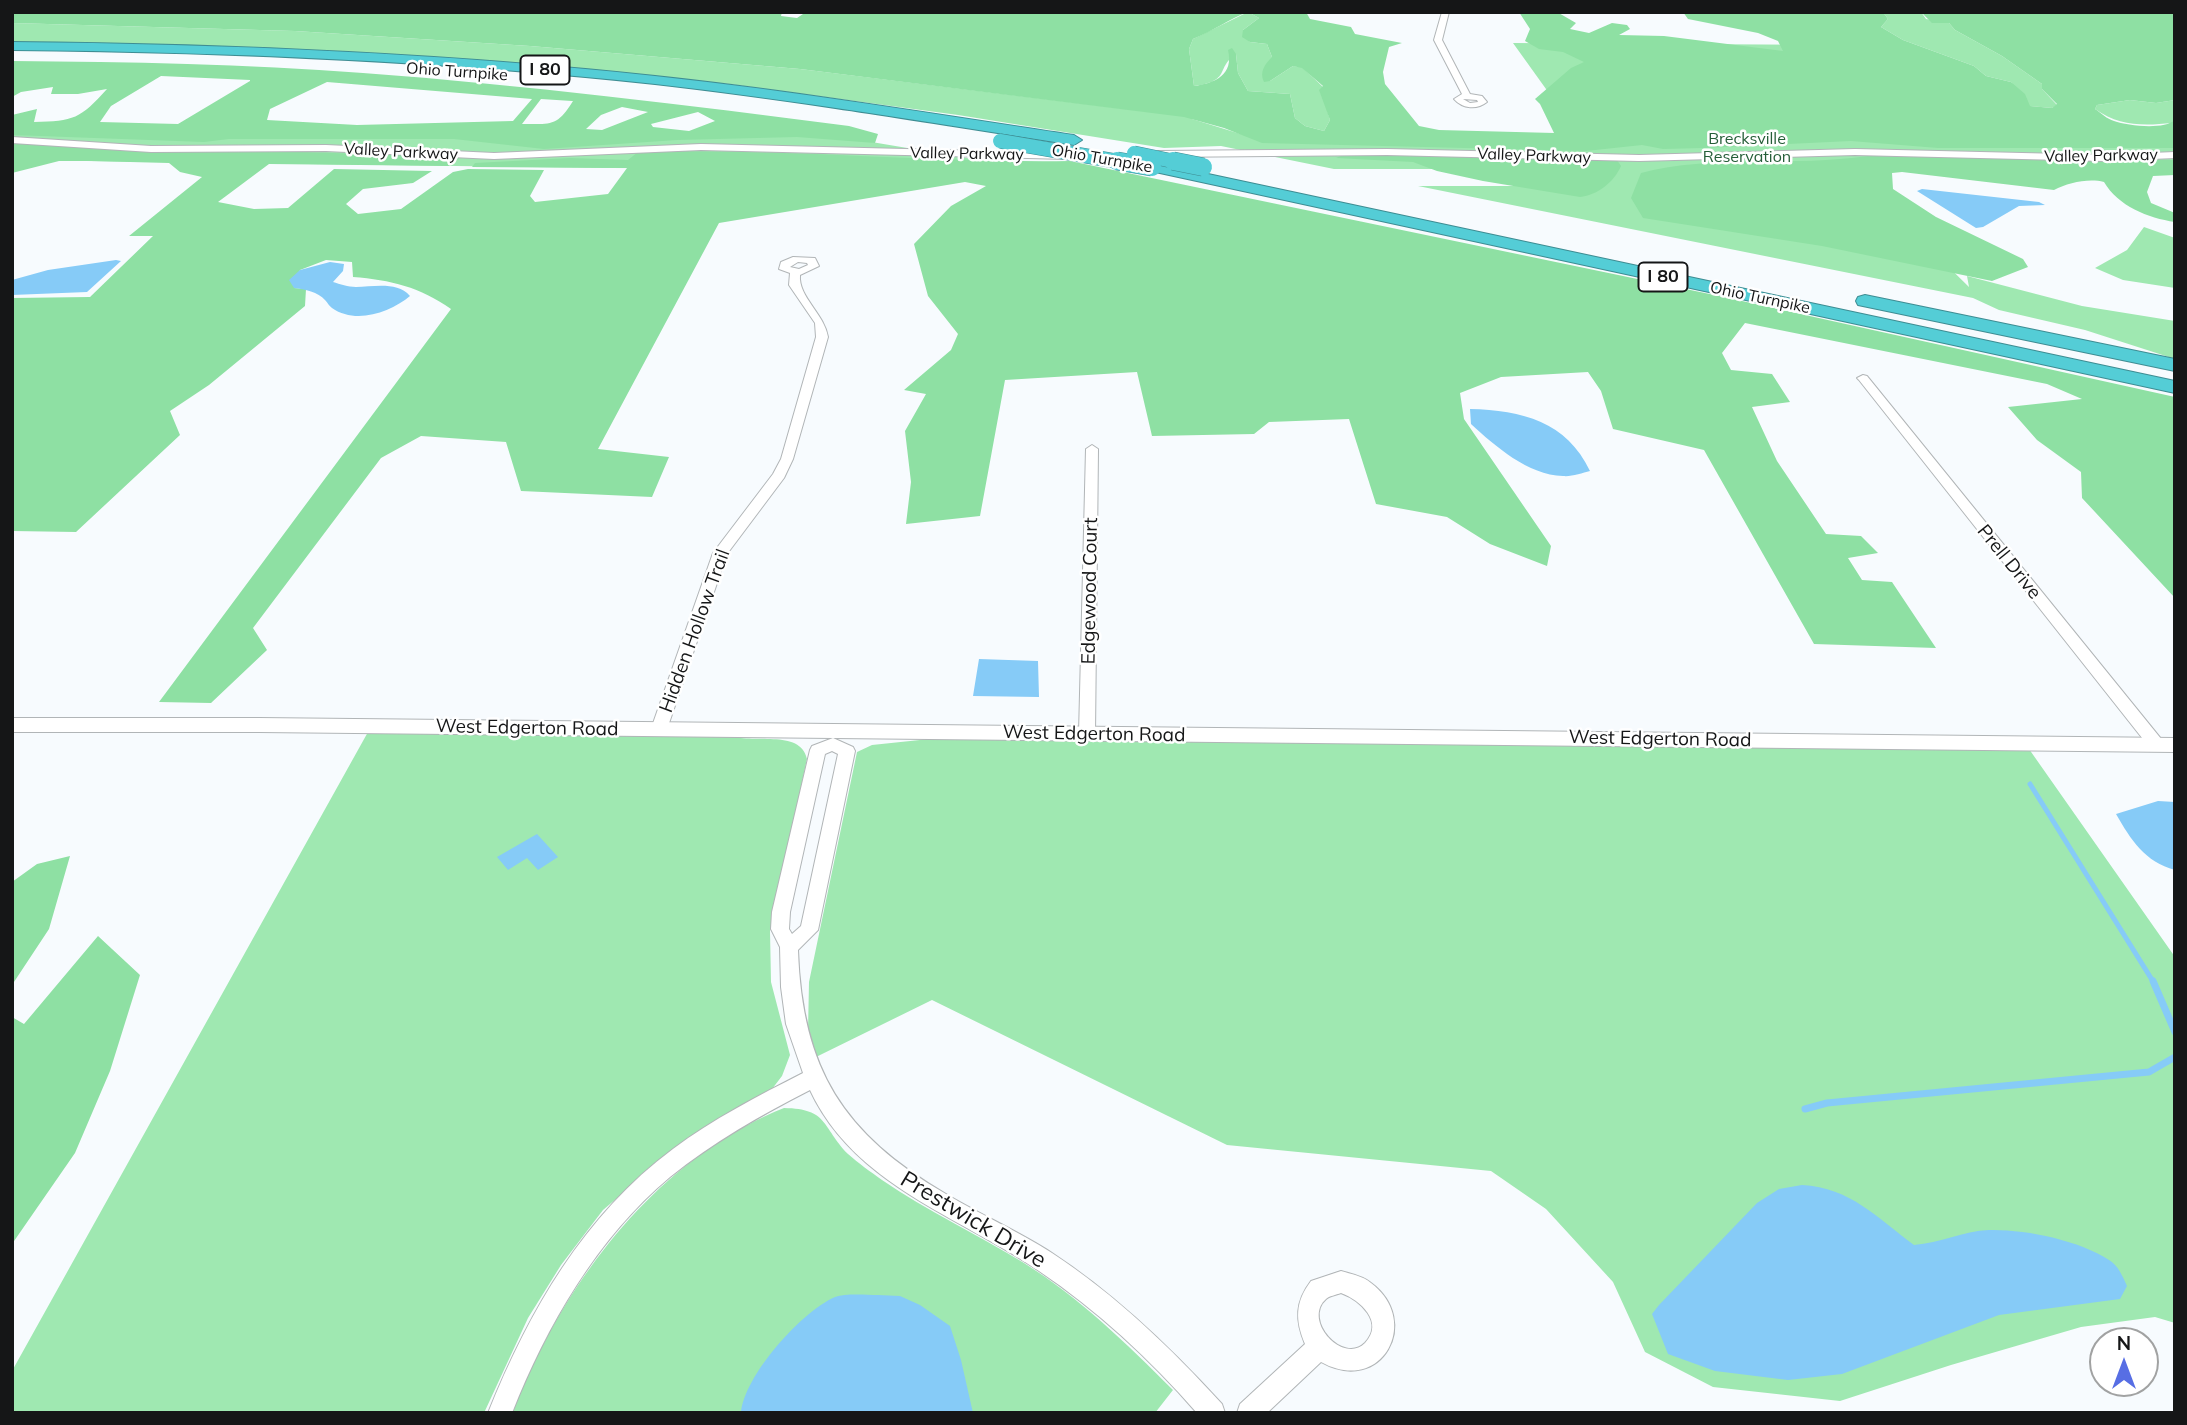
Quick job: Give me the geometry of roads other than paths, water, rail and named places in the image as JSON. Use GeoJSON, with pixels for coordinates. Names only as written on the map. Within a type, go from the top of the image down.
{"type":"FeatureCollection","features":[{"type":"Feature","properties":{"kind":"highway","name":"Ohio Turnpike"},"geometry":{"type":"LineString","coordinates":[[12,46],[416,60],[593,74],[849,105],[1074,141],[1203,166],[2175,365]]}},
{"type":"Feature","properties":{"kind":"highway","name":"Ohio Turnpike"},"geometry":{"type":"LineString","coordinates":[[12,54],[107,54],[394,67],[583,81],[846,117],[1152,167],[2175,387]]}},
{"type":"Feature","properties":{"kind":"street"},"geometry":{"type":"LineString","coordinates":[[1446,12],[1438,40],[1467,96]]}},
{"type":"Feature","properties":{"kind":"street","name":"Valley Parkway"},"geometry":{"type":"LineString","coordinates":[[12,140],[151,149],[326,148],[494,156],[701,148],[1032,156],[1333,152],[1578,158],[1798,152],[2105,158],[2175,155]]}},
{"type":"Feature","properties":{"kind":"street","name":"Hidden Hollow Trail"},"geometry":{"type":"LineString","coordinates":[[659,729],[719,553],[779,475],[787,459],[822,337],[820,323],[794,285],[795,272]]}},
{"type":"Feature","properties":{"kind":"street","name":"Prell Drive"},"geometry":{"type":"LineString","coordinates":[[1863,378],[2165,745]]}},
{"type":"Feature","properties":{"kind":"street","name":"Edgewood Court"},"geometry":{"type":"LineString","coordinates":[[1087,734],[1092,449]]}},
{"type":"Feature","properties":{"kind":"street","name":"West Edgerton Road"},"geometry":{"type":"LineString","coordinates":[[12,725],[659,729],[835,738],[1087,734],[2165,745]]}},
{"type":"Feature","properties":{"kind":"street"},"geometry":{"type":"LineString","coordinates":[[789,947],[809,930],[846,751],[835,738]]}},
{"type":"Feature","properties":{"kind":"street","name":"Prestwick Drive"},"geometry":{"type":"LineString","coordinates":[[835,738],[818,750],[780,912],[780,929],[789,947],[789,994],[793,1016],[813,1077],[825,1102],[859,1144],[886,1167],[926,1195],[1010,1239],[1105,1305],[1171,1366],[1213,1413]]}},
{"type":"Feature","properties":{"kind":"street"},"geometry":{"type":"LineString","coordinates":[[500,1413],[518,1364],[542,1319],[580,1261],[635,1196],[713,1134],[813,1077]]}},
{"type":"Feature","properties":{"kind":"street"},"geometry":{"type":"LineString","coordinates":[[1249,1413],[1320,1346]]}},
{"type":"Feature","properties":{"kind":"water"},"geometry":{"type":"Polygon","coordinates":[[[1922,189],[2039,202],[2045,205],[2019,206],[1983,227],[1976,228],[1917,191],[1922,189]]]}},
{"type":"Feature","properties":{"kind":"water"},"geometry":{"type":"Polygon","coordinates":[[[121,261],[87,292],[12,295],[12,280],[48,270],[121,261]]]}},
{"type":"Feature","properties":{"kind":"water"},"geometry":{"type":"Polygon","coordinates":[[[330,262],[344,264],[343,271],[333,282],[353,287],[398,288],[410,296],[383,311],[352,316],[332,308],[315,293],[294,288],[289,280],[300,270],[330,262]]]}},
{"type":"Feature","properties":{"kind":"water"},"geometry":{"type":"Polygon","coordinates":[[[1470,409],[1507,412],[1541,422],[1569,441],[1590,471],[1563,476],[1537,471],[1525,465],[1501,450],[1471,424],[1470,409]]]}},
{"type":"Feature","properties":{"kind":"water"},"geometry":{"type":"Polygon","coordinates":[[[979,659],[1038,661],[1039,697],[973,696],[979,659]]]}},
{"type":"Feature","properties":{"kind":"water"},"geometry":{"type":"Polygon","coordinates":[[[2158,801],[2175,802],[2175,870],[2147,856],[2133,841],[2116,814],[2158,801]]]}},
{"type":"Feature","properties":{"kind":"water"},"geometry":{"type":"Polygon","coordinates":[[[537,834],[558,857],[538,870],[527,858],[508,870],[497,857],[537,834]]]}},
{"type":"Feature","properties":{"kind":"water"},"geometry":{"type":"Polygon","coordinates":[[[1802,1185],[1819,1187],[1849,1198],[1914,1245],[1989,1230],[2018,1231],[2067,1241],[2112,1262],[2127,1286],[2120,1299],[1999,1315],[1842,1374],[1788,1380],[1715,1371],[1668,1354],[1652,1314],[1659,1305],[1757,1203],[1779,1189],[1802,1185]]]}},
{"type":"Feature","properties":{"kind":"water"},"geometry":{"type":"Polygon","coordinates":[[[900,1296],[920,1305],[950,1326],[973,1413],[741,1413],[752,1381],[763,1364],[806,1316],[835,1297],[900,1296]]]}},
{"type":"Feature","properties":{"kind":"waterway"},"geometry":{"type":"LineString","coordinates":[[2030,784],[2154,982]]}},
{"type":"Feature","properties":{"kind":"waterway"},"geometry":{"type":"LineString","coordinates":[[2154,982],[2175,1032]]}},
{"type":"Feature","properties":{"kind":"waterway"},"geometry":{"type":"LineString","coordinates":[[1805,1109],[1827,1103],[2149,1072],[2175,1057]]}},
{"type":"Feature","properties":{"kind":"park label","name":"Brecksville Reservation"},"geometry":{"type":"Point","coordinates":[1747,148]}}]}
